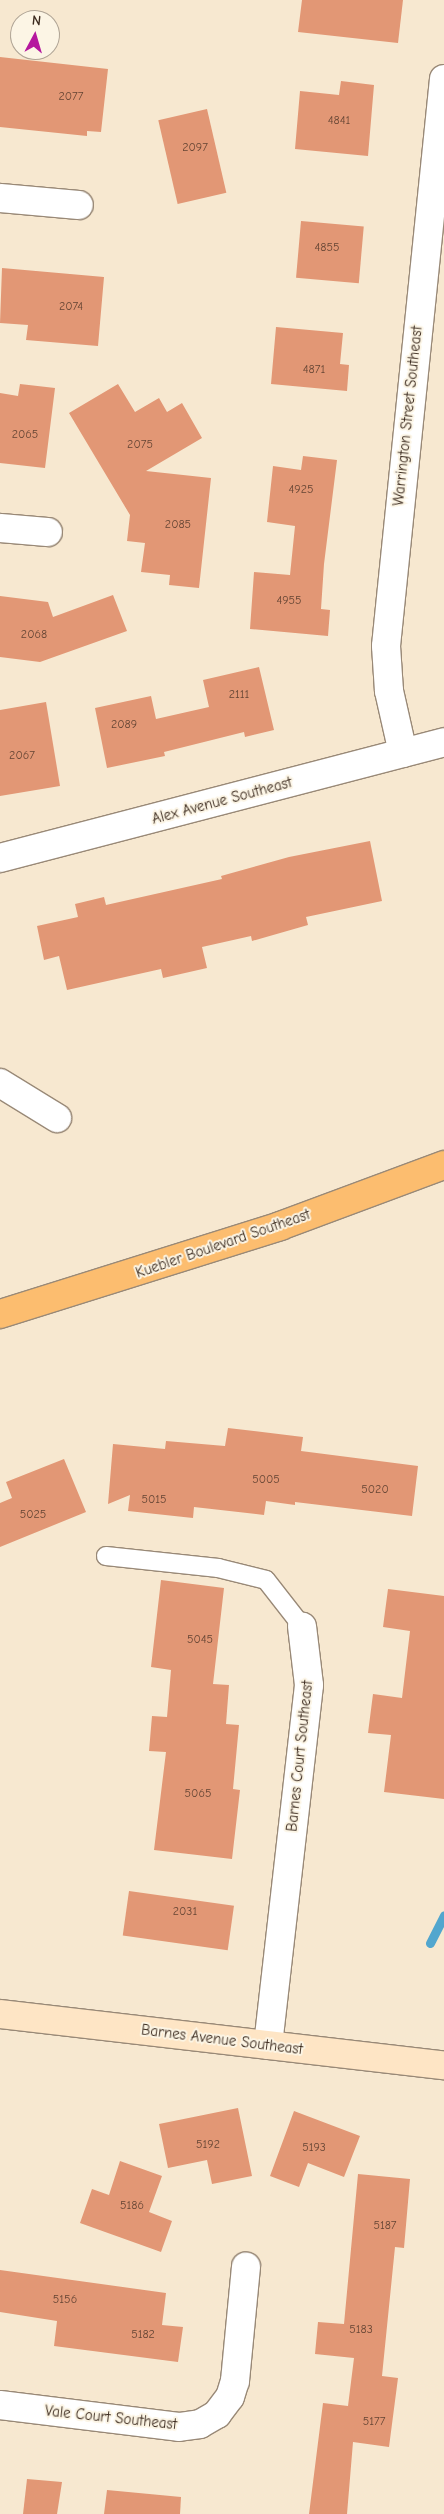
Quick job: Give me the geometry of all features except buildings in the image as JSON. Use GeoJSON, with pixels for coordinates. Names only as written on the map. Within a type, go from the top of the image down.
{"type":"FeatureCollection","features":[{"type":"Feature","properties":{"kind":"main road","name":"Kuebler Boulevard Southeast"},"geometry":{"type":"LineString","coordinates":[[0,1314],[271,1229],[444,1165]]}},
{"type":"Feature","properties":{"kind":"street","name":"Warrington Street Southeast"},"geometry":{"type":"LineString","coordinates":[[403,753],[389,691],[386,637],[444,79]]}},
{"type":"Feature","properties":{"kind":"street"},"geometry":{"type":"LineString","coordinates":[[0,198],[79,204]]}},
{"type":"Feature","properties":{"kind":"street"},"geometry":{"type":"LineString","coordinates":[[0,528],[48,532]]}},
{"type":"Feature","properties":{"kind":"street","name":"Alex Avenue Southeast"},"geometry":{"type":"LineString","coordinates":[[0,858],[444,742]]}},
{"type":"Feature","properties":{"kind":"street"},"geometry":{"type":"LineString","coordinates":[[0,1083],[57,1118]]}},
{"type":"Feature","properties":{"kind":"street","name":"Barnes Court Southeast"},"geometry":{"type":"LineString","coordinates":[[268,2045],[309,1685],[302,1626]]}},
{"type":"Feature","properties":{"kind":"street","name":"Barnes Avenue Southeast"},"geometry":{"type":"LineString","coordinates":[[0,2014],[444,2065]]}},
{"type":"Feature","properties":{"kind":"street","name":"Vale Court Southeast"},"geometry":{"type":"LineString","coordinates":[[0,2405],[179,2427],[200,2424],[217,2414],[230,2397],[235,2381],[246,2267]]}},
{"type":"Feature","properties":{"kind":"lane","name":"Barnes Court Southeast"},"geometry":{"type":"LineString","coordinates":[[106,1556],[218,1568],[266,1580],[302,1626]]}},
{"type":"Feature","properties":{"kind":"waterway"},"geometry":{"type":"LineString","coordinates":[[430,1943],[444,1915]]}}]}
